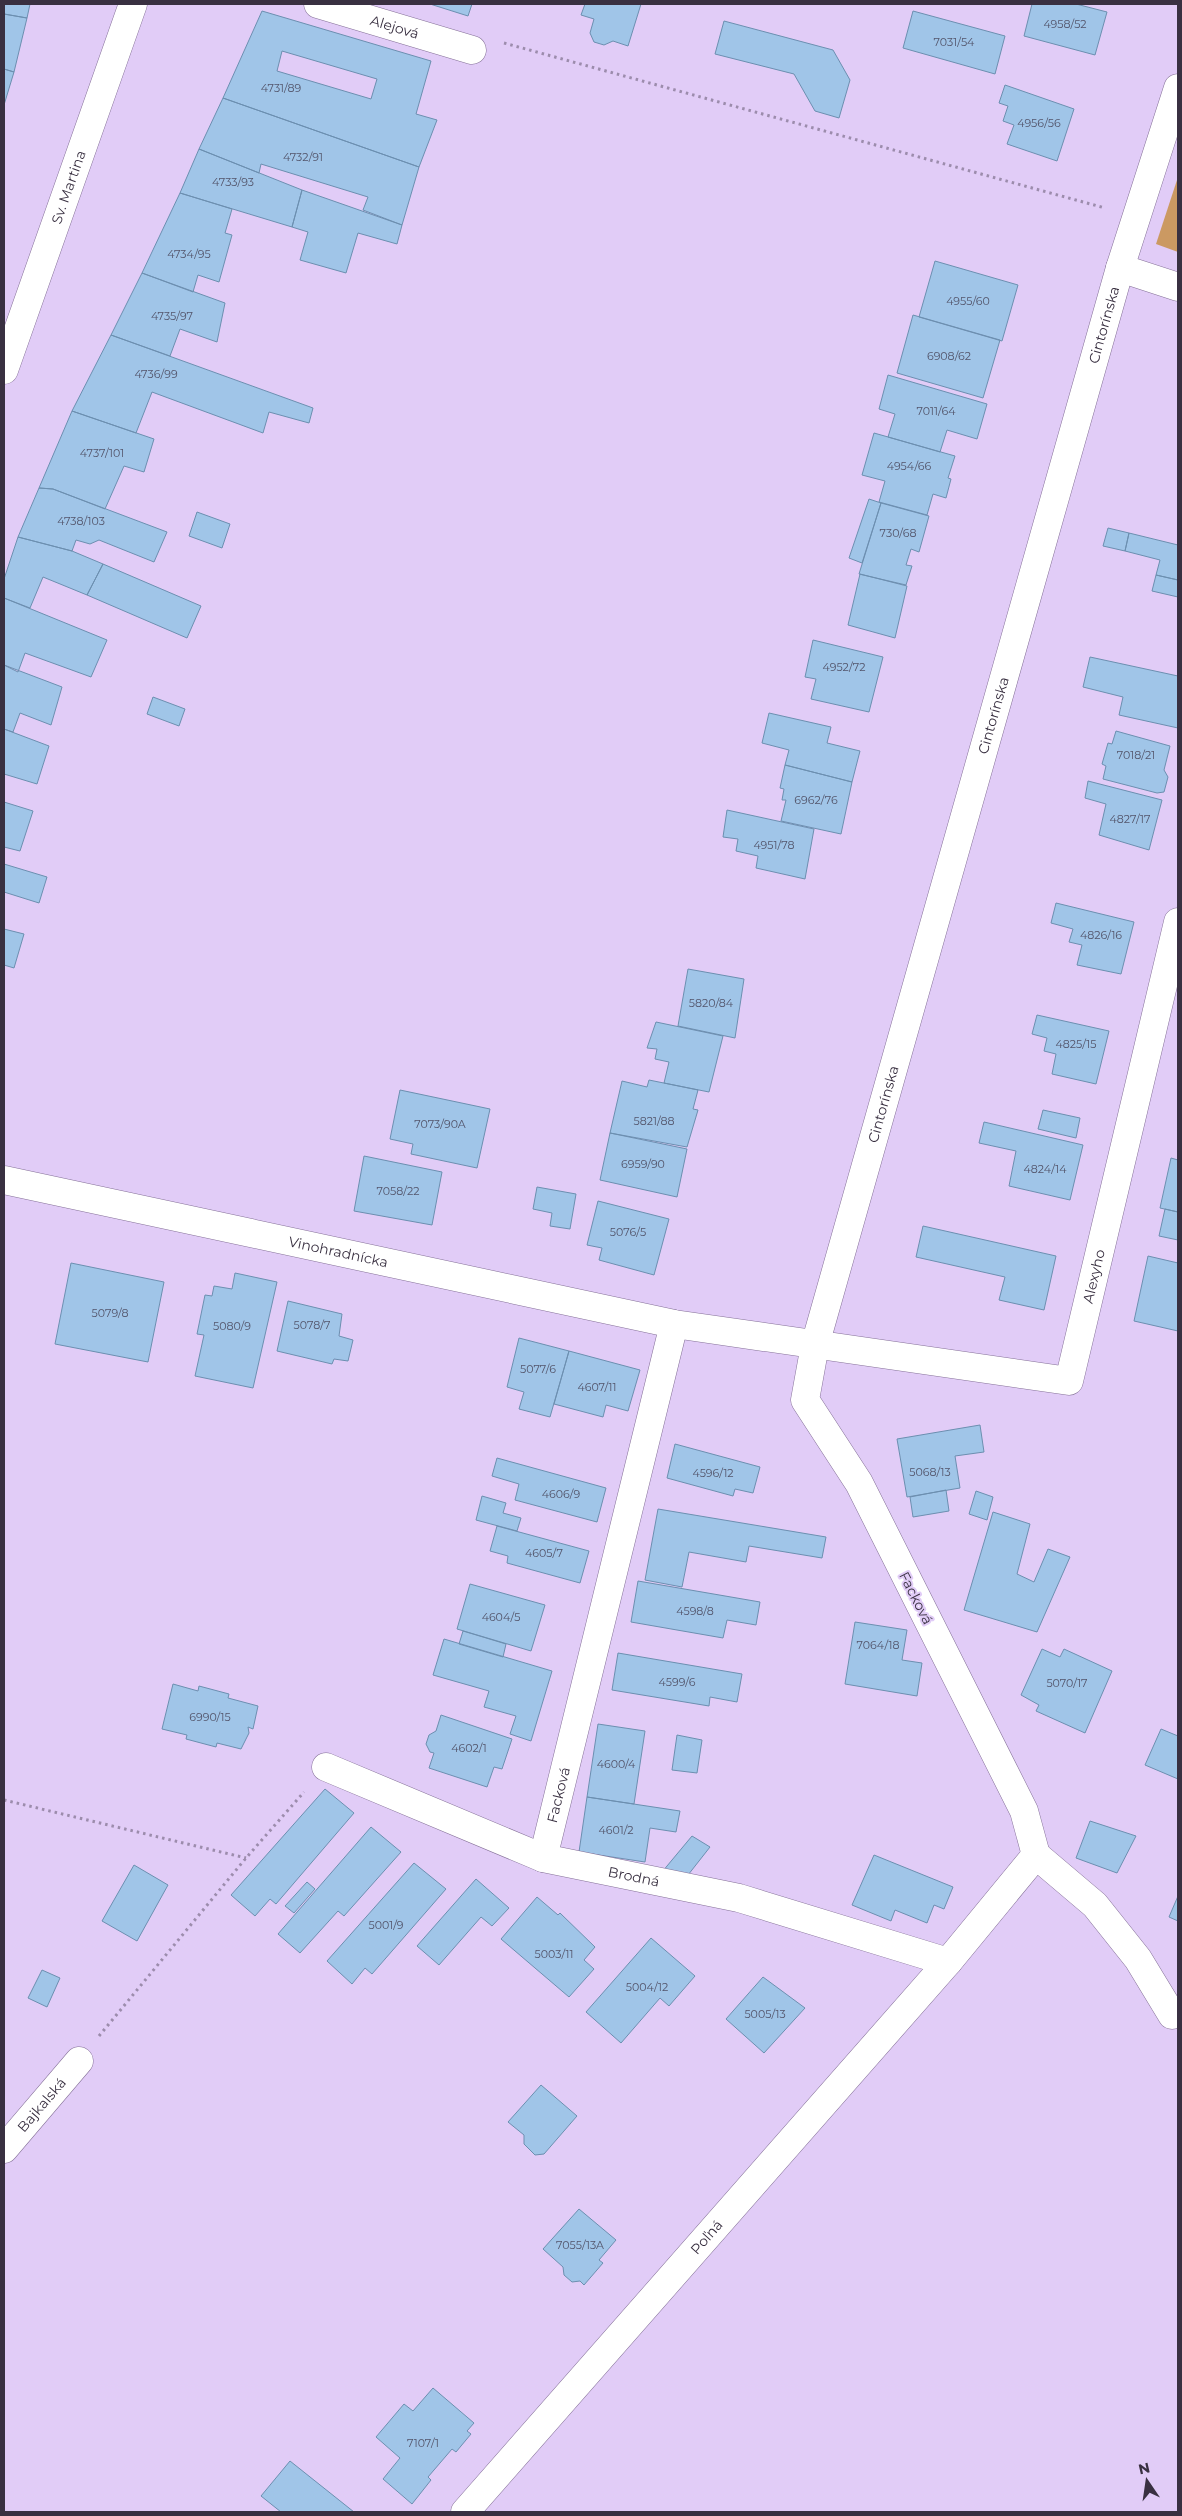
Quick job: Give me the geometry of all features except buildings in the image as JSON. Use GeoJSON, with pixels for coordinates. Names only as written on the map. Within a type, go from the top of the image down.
{"type":"FeatureCollection","features":[{"type":"Feature","properties":{"kind":"street","name":"Sv. Martina"},"geometry":{"type":"LineString","coordinates":[[4,370],[133,4]]}},
{"type":"Feature","properties":{"kind":"street","name":"Alejová"},"geometry":{"type":"LineString","coordinates":[[318,4],[472,50]]}},
{"type":"Feature","properties":{"kind":"street","name":"Cintorínska"},"geometry":{"type":"LineString","coordinates":[[815,1345],[1120,268],[1178,88]]}},
{"type":"Feature","properties":{"kind":"street"},"geometry":{"type":"LineString","coordinates":[[1120,268],[1178,287]]}},
{"type":"Feature","properties":{"kind":"street","name":"Alexyho"},"geometry":{"type":"LineString","coordinates":[[815,1345],[1069,1381],[1178,922]]}},
{"type":"Feature","properties":{"kind":"street","name":"Vinohradnícka"},"geometry":{"type":"LineString","coordinates":[[4,1180],[674,1324],[815,1345]]}},
{"type":"Feature","properties":{"kind":"street","name":"Facková"},"geometry":{"type":"LineString","coordinates":[[543,1858],[674,1324]]}},
{"type":"Feature","properties":{"kind":"street","name":"Facková"},"geometry":{"type":"LineString","coordinates":[[815,1345],[805,1400],[859,1483],[1024,1811],[1036,1855]]}},
{"type":"Feature","properties":{"kind":"street","name":"Brodná"},"geometry":{"type":"LineString","coordinates":[[326,1767],[543,1858],[739,1898],[948,1962]]}},
{"type":"Feature","properties":{"kind":"street"},"geometry":{"type":"LineString","coordinates":[[1036,1855],[1095,1905],[1138,1959],[1176,2017]]}},
{"type":"Feature","properties":{"kind":"street","name":"Poľná"},"geometry":{"type":"LineString","coordinates":[[464,2512],[948,1962],[1036,1855]]}},
{"type":"Feature","properties":{"kind":"street","name":"Bajkalská"},"geometry":{"type":"LineString","coordinates":[[4,2149],[79,2061]]}},
{"type":"Feature","properties":{"kind":"path"},"geometry":{"type":"LineString","coordinates":[[498,42],[1137,217]]}},
{"type":"Feature","properties":{"kind":"path"},"geometry":{"type":"LineString","coordinates":[[79,2061],[246,1858],[326,1767]]}},
{"type":"Feature","properties":{"kind":"path"},"geometry":{"type":"LineString","coordinates":[[4,1800],[246,1858]]}},
{"type":"Feature","properties":{"kind":"shaded area"},"geometry":{"type":"Polygon","coordinates":[[[1178,177],[1178,252],[1156,244],[1178,177]]]}}]}
